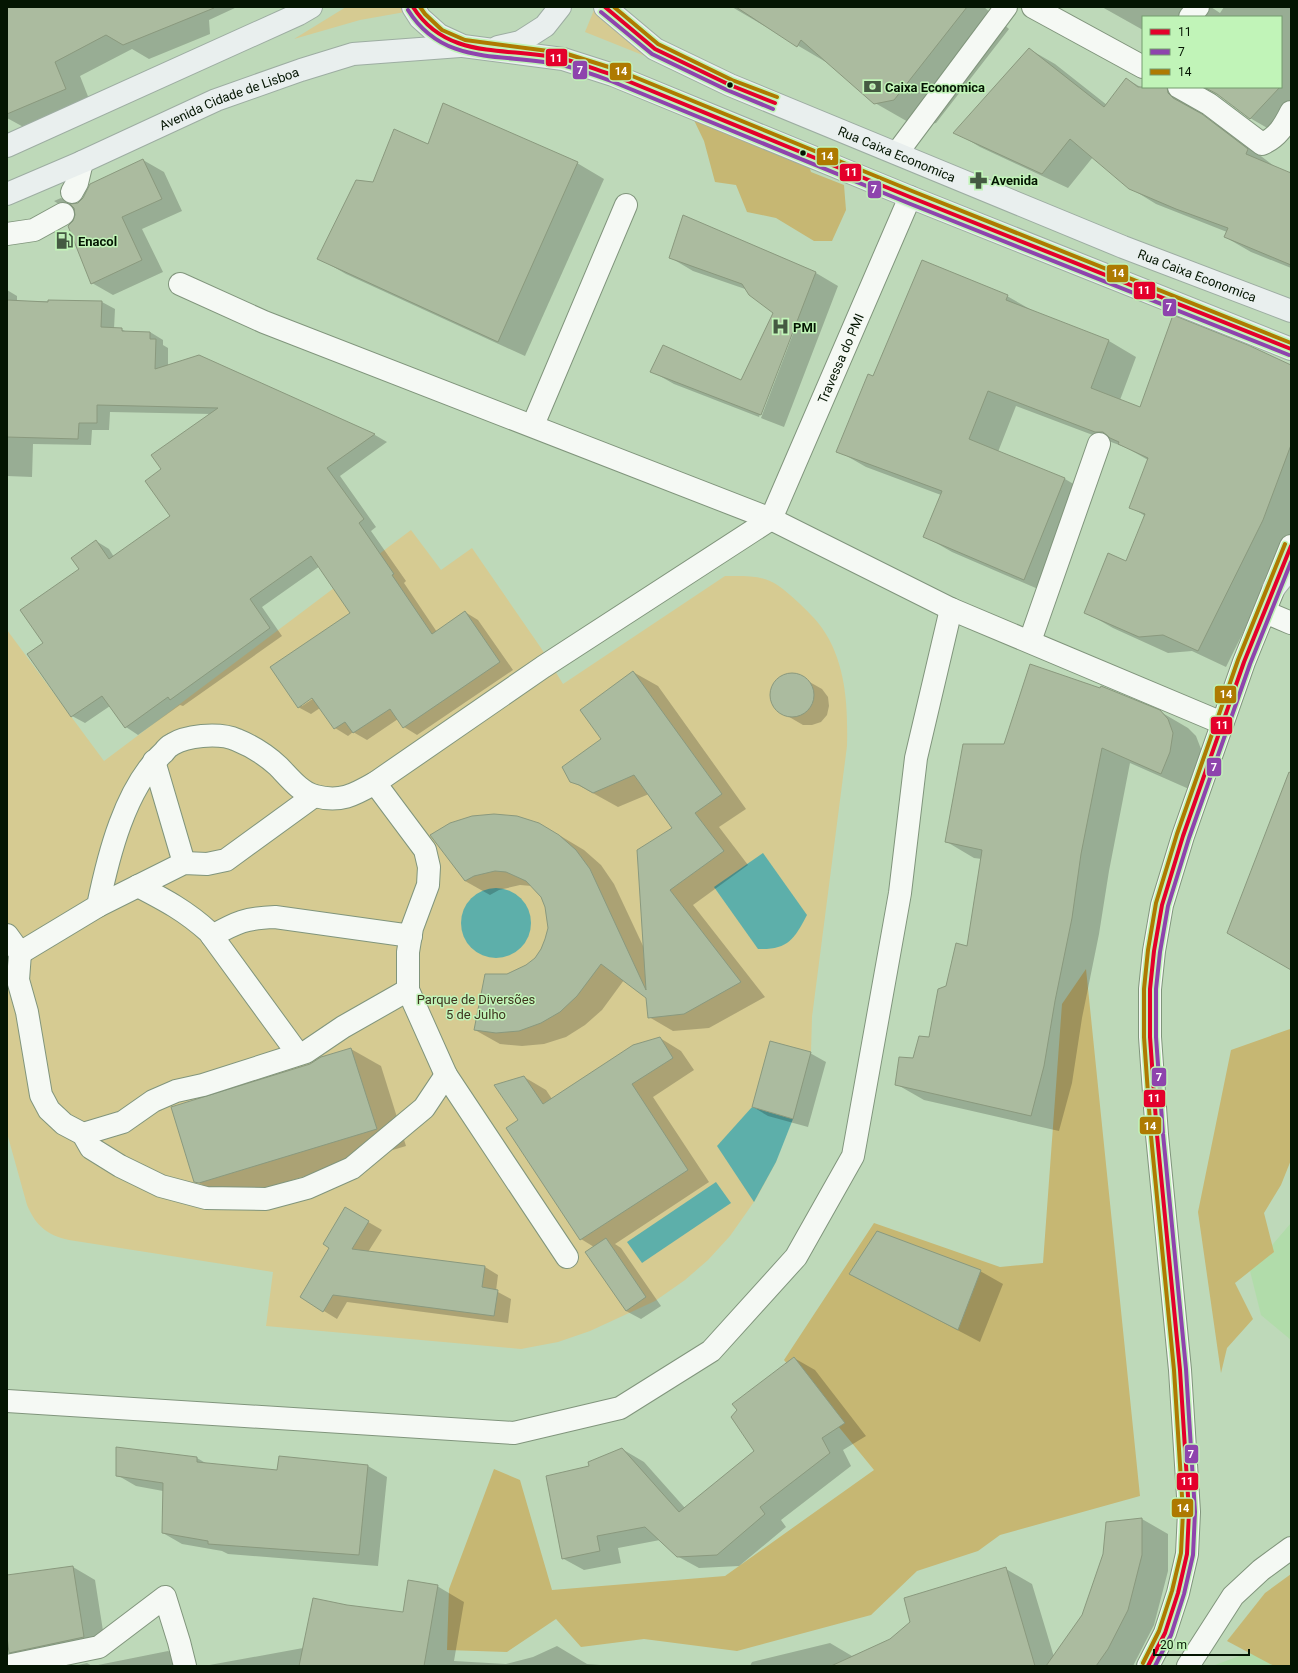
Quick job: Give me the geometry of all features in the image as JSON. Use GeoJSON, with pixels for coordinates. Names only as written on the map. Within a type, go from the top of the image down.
{"type":"FeatureCollection","features":[{"type":"Feature","properties":{"kind":"main road"},"geometry":{"type":"LineString","coordinates":[[7,146],[299,14],[311,7]]}},
{"type":"Feature","properties":{"kind":"main road"},"geometry":{"type":"LineString","coordinates":[[413,7],[420,18],[439,35],[463,46],[563,59],[613,75],[910,197],[1291,350]]}},
{"type":"Feature","properties":{"kind":"main road"},"geometry":{"type":"LineString","coordinates":[[492,49],[520,42],[545,26],[560,7]]}},
{"type":"Feature","properties":{"kind":"main road","name":"Rua Caixa Economica"},"geometry":{"type":"LineString","coordinates":[[605,7],[655,49],[730,85],[1123,247],[1291,311]]}},
{"type":"Feature","properties":{"kind":"main road","name":"Avenida Cidade de Lisboa"},"geometry":{"type":"LineString","coordinates":[[7,194],[82,162],[216,100],[301,70],[353,54],[463,46]]}},
{"type":"Feature","properties":{"kind":"main road"},"geometry":{"type":"LineString","coordinates":[[1274,588],[1291,567]]}},
{"type":"Feature","properties":{"kind":"street"},"geometry":{"type":"LineString","coordinates":[[897,153],[1006,7]]}},
{"type":"Feature","properties":{"kind":"street"},"geometry":{"type":"LineString","coordinates":[[1033,7],[1142,66]]}},
{"type":"Feature","properties":{"kind":"street"},"geometry":{"type":"LineString","coordinates":[[1191,16],[1198,7]]}},
{"type":"Feature","properties":{"kind":"street"},"geometry":{"type":"LineString","coordinates":[[1181,88],[1210,104],[1262,144],[1278,135],[1287,120]]}},
{"type":"Feature","properties":{"kind":"street"},"geometry":{"type":"LineString","coordinates":[[72,192],[77,183],[82,162]]}},
{"type":"Feature","properties":{"kind":"street","name":"Travessa do PMI"},"geometry":{"type":"LineString","coordinates":[[771,519],[910,197]]}},
{"type":"Feature","properties":{"kind":"street"},"geometry":{"type":"LineString","coordinates":[[533,425],[626,205]]}},
{"type":"Feature","properties":{"kind":"street"},"geometry":{"type":"LineString","coordinates":[[7,234],[34,230],[63,214]]}},
{"type":"Feature","properties":{"kind":"street"},"geometry":{"type":"LineString","coordinates":[[180,284],[264,322],[533,425],[771,519],[950,609],[1030,641],[1222,723]]}},
{"type":"Feature","properties":{"kind":"street"},"geometry":{"type":"LineString","coordinates":[[1030,641],[1099,444]]}},
{"type":"Feature","properties":{"kind":"street"},"geometry":{"type":"LineString","coordinates":[[98,906],[108,864],[126,810],[141,781],[154,761],[172,744],[194,737],[215,735],[236,740],[258,750],[277,766],[294,784],[314,796],[334,800],[354,795],[375,783],[543,667],[771,519]]}},
{"type":"Feature","properties":{"kind":"street"},"geometry":{"type":"LineString","coordinates":[[1148,1666],[1165,1633],[1178,1593],[1187,1554],[1189,1512],[1180,1370],[1157,1135],[1150,1037],[1150,989],[1162,905],[1183,836],[1244,662],[1291,546]]}},
{"type":"Feature","properties":{"kind":"street"},"geometry":{"type":"LineString","coordinates":[[7,1401],[514,1433],[620,1408],[711,1351],[796,1257],[854,1156],[900,893],[916,758],[950,609]]}},
{"type":"Feature","properties":{"kind":"street"},"geometry":{"type":"LineString","coordinates":[[1265,612],[1291,623]]}},
{"type":"Feature","properties":{"kind":"street"},"geometry":{"type":"LineString","coordinates":[[154,761],[184,863]]}},
{"type":"Feature","properties":{"kind":"street"},"geometry":{"type":"LineString","coordinates":[[375,783],[425,850],[429,867],[428,884],[412,928],[408,952],[408,990],[446,1075],[567,1257]]}},
{"type":"Feature","properties":{"kind":"street"},"geometry":{"type":"LineString","coordinates":[[20,953],[98,906],[184,863],[206,864],[226,860],[314,796]]}},
{"type":"Feature","properties":{"kind":"street"},"geometry":{"type":"LineString","coordinates":[[138,886],[174,904],[193,917],[212,936],[298,1054]]}},
{"type":"Feature","properties":{"kind":"street"},"geometry":{"type":"LineString","coordinates":[[212,936],[238,922],[256,917],[276,917],[411,936]]}},
{"type":"Feature","properties":{"kind":"street"},"geometry":{"type":"LineString","coordinates":[[7,935],[20,953],[18,980],[27,1012],[41,1095],[49,1110],[64,1124],[83,1134],[91,1148],[120,1166],[161,1186],[206,1198],[266,1199],[307,1188],[352,1168],[424,1108],[446,1075]]}},
{"type":"Feature","properties":{"kind":"street"},"geometry":{"type":"LineString","coordinates":[[83,1134],[123,1122],[153,1101],[176,1091],[203,1085],[306,1052],[343,1027],[408,990]]}},
{"type":"Feature","properties":{"kind":"street"},"geometry":{"type":"LineString","coordinates":[[7,1387],[32,1403]]}},
{"type":"Feature","properties":{"kind":"street"},"geometry":{"type":"LineString","coordinates":[[1188,1666],[1233,1596],[1261,1570],[1291,1548]]}},
{"type":"Feature","properties":{"kind":"street"},"geometry":{"type":"LineString","coordinates":[[7,1666],[99,1647],[165,1597],[179,1642],[184,1666]]}},
{"type":"Feature","properties":{"kind":"shaded area"},"geometry":{"type":"Polygon","coordinates":[[[691,114],[803,147],[811,172],[844,185],[846,210],[832,241],[814,241],[776,218],[747,212],[736,185],[715,182],[704,141],[691,114]]]}},
{"type":"Feature","properties":{"kind":"shaded area"},"geometry":{"type":"Polygon","coordinates":[[[1086,969],[1140,1496],[1000,1535],[978,1551],[917,1571],[871,1615],[737,1651],[644,1639],[581,1647],[556,1619],[507,1652],[447,1650],[449,1589],[494,1469],[520,1480],[552,1590],[725,1576],[874,1470],[784,1360],[874,1223],[1000,1267],[1043,1263],[1062,1004],[1086,969]]]}},
{"type":"Feature","properties":{"kind":"shaded area"},"geometry":{"type":"Polygon","coordinates":[[[1290,1029],[1291,1160],[1281,1185],[1264,1213],[1274,1252],[1235,1283],[1253,1319],[1227,1348],[1221,1373],[1198,1212],[1231,1050],[1290,1029]]]}},
{"type":"Feature","properties":{"kind":"shaded area"},"geometry":{"type":"Polygon","coordinates":[[[1291,1223],[1291,1340],[1261,1315],[1250,1271],[1291,1223]]]}},
{"type":"Feature","properties":{"kind":"shaded area"},"geometry":{"type":"Polygon","coordinates":[[[1291,1574],[1291,1666],[1274,1666],[1227,1641],[1265,1593],[1291,1574]]]}},
{"type":"Feature","properties":{"kind":"shaded area"},"geometry":{"type":"Polygon","coordinates":[[[1291,1637],[1291,1666],[1215,1666],[1215,1665],[1291,1637]]]}},
{"type":"Feature","properties":{"kind":"green space"},"geometry":{"type":"Polygon","coordinates":[[[346,7],[403,7],[405,12],[360,20],[294,39],[346,7]]]}},
{"type":"Feature","properties":{"kind":"green space"},"geometry":{"type":"Polygon","coordinates":[[[594,10],[630,41],[660,62],[585,32],[594,10]]]}},
{"type":"Feature","properties":{"kind":"green space","name":"Parque de Diversões 5 de Julho"},"geometry":{"type":"Polygon","coordinates":[[[411,530],[441,570],[472,548],[541,648],[563,684],[725,576],[736,576],[754,577],[770,581],[786,591],[808,612],[820,625],[830,641],[841,670],[844,685],[847,715],[847,746],[812,1017],[811,1052],[776,1162],[756,1199],[730,1236],[708,1260],[685,1280],[655,1301],[590,1331],[558,1342],[521,1349],[266,1326],[273,1272],[69,1240],[48,1232],[34,1219],[27,1205],[7,1133],[7,630],[104,761],[411,530]]]}},
{"type":"Feature","properties":{"kind":"water"},"geometry":{"type":"Polygon","coordinates":[[[763,853],[807,915],[798,931],[788,942],[776,948],[758,949],[714,887],[763,853]]]}},
{"type":"Feature","properties":{"kind":"water"},"geometry":{"type":"Polygon","coordinates":[[[489,888],[503,888],[516,894],[525,903],[531,916],[529,936],[521,948],[503,958],[489,958],[476,952],[467,943],[461,930],[461,916],[467,903],[476,894],[489,888]]]}},
{"type":"Feature","properties":{"kind":"water"},"geometry":{"type":"Polygon","coordinates":[[[752,1107],[793,1119],[776,1162],[754,1202],[717,1146],[752,1107]]]}},
{"type":"Feature","properties":{"kind":"water"},"geometry":{"type":"Polygon","coordinates":[[[716,1182],[731,1203],[642,1263],[627,1242],[716,1182]]]}},
{"type":"Feature","properties":{"kind":"building"},"geometry":{"type":"Polygon","coordinates":[[[7,7],[214,8],[123,45],[106,35],[55,62],[66,89],[7,114],[7,7]]]}},
{"type":"Feature","properties":{"kind":"building"},"geometry":{"type":"Polygon","coordinates":[[[736,7],[967,7],[894,100],[874,104],[801,40],[797,47],[736,7]]]}},
{"type":"Feature","properties":{"kind":"building"},"geometry":{"type":"Polygon","coordinates":[[[1029,48],[1104,107],[1126,78],[1138,87],[1142,88],[1167,88],[1168,93],[1173,98],[1202,114],[1248,149],[1246,154],[1291,173],[1291,265],[1224,237],[1228,228],[1176,209],[1129,189],[1070,139],[1042,174],[953,133],[1029,48]]]}},
{"type":"Feature","properties":{"kind":"building"},"geometry":{"type":"Polygon","coordinates":[[[1206,88],[1279,88],[1250,119],[1217,94],[1206,88]]]}},
{"type":"Feature","properties":{"kind":"building"},"geometry":{"type":"Polygon","coordinates":[[[443,103],[578,162],[498,342],[317,259],[356,180],[373,182],[394,129],[428,144],[443,103]]]}},
{"type":"Feature","properties":{"kind":"building"},"geometry":{"type":"Polygon","coordinates":[[[143,159],[162,199],[122,217],[142,260],[91,284],[68,226],[73,221],[75,215],[74,208],[70,204],[78,203],[83,198],[90,184],[143,159]]]}},
{"type":"Feature","properties":{"kind":"building","name":"PMI"},"geometry":{"type":"Polygon","coordinates":[[[683,215],[816,272],[761,415],[650,372],[663,345],[741,380],[773,313],[749,295],[742,284],[669,258],[683,215]]]}},
{"type":"Feature","properties":{"kind":"building"},"geometry":{"type":"Polygon","coordinates":[[[922,260],[1008,295],[1006,300],[1109,340],[1091,388],[1140,407],[1173,315],[1248,345],[1291,365],[1291,445],[1263,520],[1198,651],[1163,635],[1139,637],[1084,613],[1108,553],[1126,561],[1145,514],[1129,508],[1148,458],[1118,444],[1119,442],[1110,438],[1103,432],[1095,432],[988,391],[969,439],[1065,478],[1024,580],[923,537],[942,491],[836,452],[868,374],[873,376],[922,260]]]}},
{"type":"Feature","properties":{"kind":"building"},"geometry":{"type":"Polygon","coordinates":[[[7,300],[48,302],[48,300],[102,301],[101,327],[122,328],[122,331],[150,332],[150,339],[156,339],[155,369],[199,355],[375,434],[327,468],[364,519],[359,523],[394,574],[392,575],[432,634],[465,611],[500,662],[403,728],[390,709],[353,733],[345,722],[334,729],[312,698],[298,708],[270,667],[350,613],[311,556],[250,599],[270,628],[170,700],[168,697],[125,728],[102,696],[71,717],[27,654],[43,643],[20,610],[79,569],[71,558],[96,540],[109,559],[170,516],[145,481],[161,469],[151,455],[218,408],[97,405],[97,423],[79,423],[78,439],[7,437],[7,300]]]}},
{"type":"Feature","properties":{"kind":"building"},"geometry":{"type":"Polygon","coordinates":[[[1030,664],[1100,688],[1101,686],[1160,710],[1168,719],[1173,733],[1170,752],[1161,774],[1102,748],[1081,854],[1072,918],[1055,1001],[1044,1066],[1031,1116],[895,1085],[899,1057],[913,1058],[919,1036],[929,1037],[938,989],[946,986],[956,943],[967,946],[982,850],[945,842],[963,744],[1004,744],[1030,664]]]}},
{"type":"Feature","properties":{"kind":"building"},"geometry":{"type":"Polygon","coordinates":[[[633,671],[722,794],[695,813],[724,851],[670,890],[741,982],[684,1014],[648,1018],[646,998],[601,964],[577,996],[560,1012],[541,1023],[519,1031],[496,1033],[474,1030],[485,974],[507,974],[526,965],[535,958],[541,949],[548,928],[545,907],[541,897],[526,881],[506,872],[495,871],[474,876],[465,881],[430,835],[450,823],[472,816],[494,814],[517,816],[539,823],[559,835],[576,850],[590,869],[646,990],[637,850],[672,828],[634,775],[593,793],[570,782],[562,767],[601,739],[580,710],[633,671]]]}},
{"type":"Feature","properties":{"kind":"building"},"geometry":{"type":"Polygon","coordinates":[[[792,673],[804,677],[810,683],[814,695],[810,707],[804,713],[792,717],[780,713],[774,707],[770,695],[774,683],[780,677],[792,673]]]}},
{"type":"Feature","properties":{"kind":"building"},"geometry":{"type":"Polygon","coordinates":[[[1289,772],[1291,773],[1291,970],[1227,933],[1289,772]]]}},
{"type":"Feature","properties":{"kind":"building"},"geometry":{"type":"Polygon","coordinates":[[[660,1037],[673,1058],[632,1084],[688,1170],[580,1240],[506,1128],[518,1120],[494,1085],[524,1076],[543,1104],[633,1045],[660,1037]]]}},
{"type":"Feature","properties":{"kind":"building"},"geometry":{"type":"Polygon","coordinates":[[[770,1041],[811,1052],[793,1119],[752,1107],[770,1041]]]}},
{"type":"Feature","properties":{"kind":"building"},"geometry":{"type":"Polygon","coordinates":[[[351,1048],[377,1129],[199,1183],[194,1182],[171,1107],[310,1064],[321,1057],[351,1048]]]}},
{"type":"Feature","properties":{"kind":"building"},"geometry":{"type":"Polygon","coordinates":[[[345,1207],[369,1221],[352,1249],[485,1266],[482,1287],[498,1290],[494,1316],[333,1295],[323,1312],[300,1297],[329,1248],[323,1244],[345,1207]]]}},
{"type":"Feature","properties":{"kind":"building"},"geometry":{"type":"Polygon","coordinates":[[[877,1231],[981,1270],[958,1330],[849,1274],[877,1231]]]}},
{"type":"Feature","properties":{"kind":"building"},"geometry":{"type":"Polygon","coordinates":[[[606,1238],[646,1297],[626,1311],[585,1252],[606,1238]]]}},
{"type":"Feature","properties":{"kind":"building"},"geometry":{"type":"Polygon","coordinates":[[[794,1357],[845,1423],[822,1438],[830,1453],[760,1507],[765,1514],[717,1555],[677,1557],[645,1527],[597,1536],[600,1551],[562,1559],[546,1476],[589,1466],[588,1462],[622,1448],[679,1512],[754,1451],[731,1417],[737,1410],[732,1404],[794,1357]]]}},
{"type":"Feature","properties":{"kind":"building"},"geometry":{"type":"Polygon","coordinates":[[[116,1447],[197,1457],[197,1462],[277,1470],[279,1456],[368,1465],[359,1555],[208,1544],[208,1541],[162,1533],[163,1483],[116,1476],[116,1447]]]}},
{"type":"Feature","properties":{"kind":"building"},"geometry":{"type":"Polygon","coordinates":[[[1142,1518],[1142,1555],[1128,1610],[1108,1649],[1096,1666],[1046,1666],[1082,1615],[1103,1554],[1106,1522],[1142,1518]]]}},
{"type":"Feature","properties":{"kind":"building"},"geometry":{"type":"Polygon","coordinates":[[[73,1566],[84,1637],[9,1653],[7,1637],[7,1575],[73,1566]]]}},
{"type":"Feature","properties":{"kind":"building"},"geometry":{"type":"Polygon","coordinates":[[[1006,1567],[1035,1666],[831,1666],[890,1639],[910,1622],[904,1598],[1006,1567]]]}},
{"type":"Feature","properties":{"kind":"building"},"geometry":{"type":"Polygon","coordinates":[[[408,1580],[438,1585],[424,1666],[299,1666],[313,1598],[347,1605],[403,1612],[408,1580]]]}},
{"type":"Feature","properties":{"kind":"transit line","name":"11"},"geometry":{"type":"LineString","coordinates":[[413,7],[427,24],[444,36],[462,44],[481,49],[542,55],[563,59],[613,75],[910,197],[1291,349]]}},
{"type":"Feature","properties":{"kind":"transit line","name":"14"},"geometry":{"type":"LineString","coordinates":[[420,7],[425,14],[442,30],[465,40],[564,53],[615,69],[912,191],[1291,343]]}},
{"type":"Feature","properties":{"kind":"transit line","name":"11"},"geometry":{"type":"LineString","coordinates":[[605,7],[655,49],[730,85],[775,103]]}},
{"type":"Feature","properties":{"kind":"transit line","name":"14"},"geometry":{"type":"LineString","coordinates":[[614,7],[658,44],[732,80],[777,97]]}},
{"type":"Feature","properties":{"kind":"transit line","name":"7"},"geometry":{"type":"LineString","coordinates":[[408,10],[423,28],[439,41],[458,49],[477,54],[562,65],[605,79],[908,203],[1289,355]]}},
{"type":"Feature","properties":{"kind":"transit line","name":"7"},"geometry":{"type":"LineString","coordinates":[[601,12],[652,54],[727,90],[773,109]]}},
{"type":"Feature","properties":{"kind":"transit line","name":"14"},"geometry":{"type":"LineString","coordinates":[[1143,1663],[1159,1631],[1172,1591],[1181,1553],[1183,1512],[1174,1370],[1151,1136],[1144,1037],[1144,989],[1148,950],[1156,903],[1177,834],[1238,660],[1285,544]]}},
{"type":"Feature","properties":{"kind":"transit line","name":"11"},"geometry":{"type":"LineString","coordinates":[[1148,1666],[1165,1633],[1178,1593],[1187,1554],[1189,1512],[1180,1370],[1157,1135],[1150,1037],[1150,989],[1154,951],[1162,905],[1183,836],[1244,662],[1291,546]]}},
{"type":"Feature","properties":{"kind":"transit line","name":"7"},"geometry":{"type":"LineString","coordinates":[[1155,1666],[1171,1635],[1184,1594],[1193,1555],[1195,1512],[1186,1369],[1163,1134],[1156,1037],[1156,989],[1160,952],[1168,906],[1189,838],[1250,664],[1291,562]]}},
{"type":"Feature","properties":{"kind":"place","name":"Caixa Economica"},"geometry":{"type":"Point","coordinates":[872,87]}},
{"type":"Feature","properties":{"kind":"place","name":"Avenida"},"geometry":{"type":"Point","coordinates":[978,180]}},
{"type":"Feature","properties":{"kind":"place","name":"Enacol"},"geometry":{"type":"Point","coordinates":[65,241]}},
{"type":"Feature","properties":{"kind":"place","name":"PMI"},"geometry":{"type":"Point","coordinates":[780,327]}}]}
